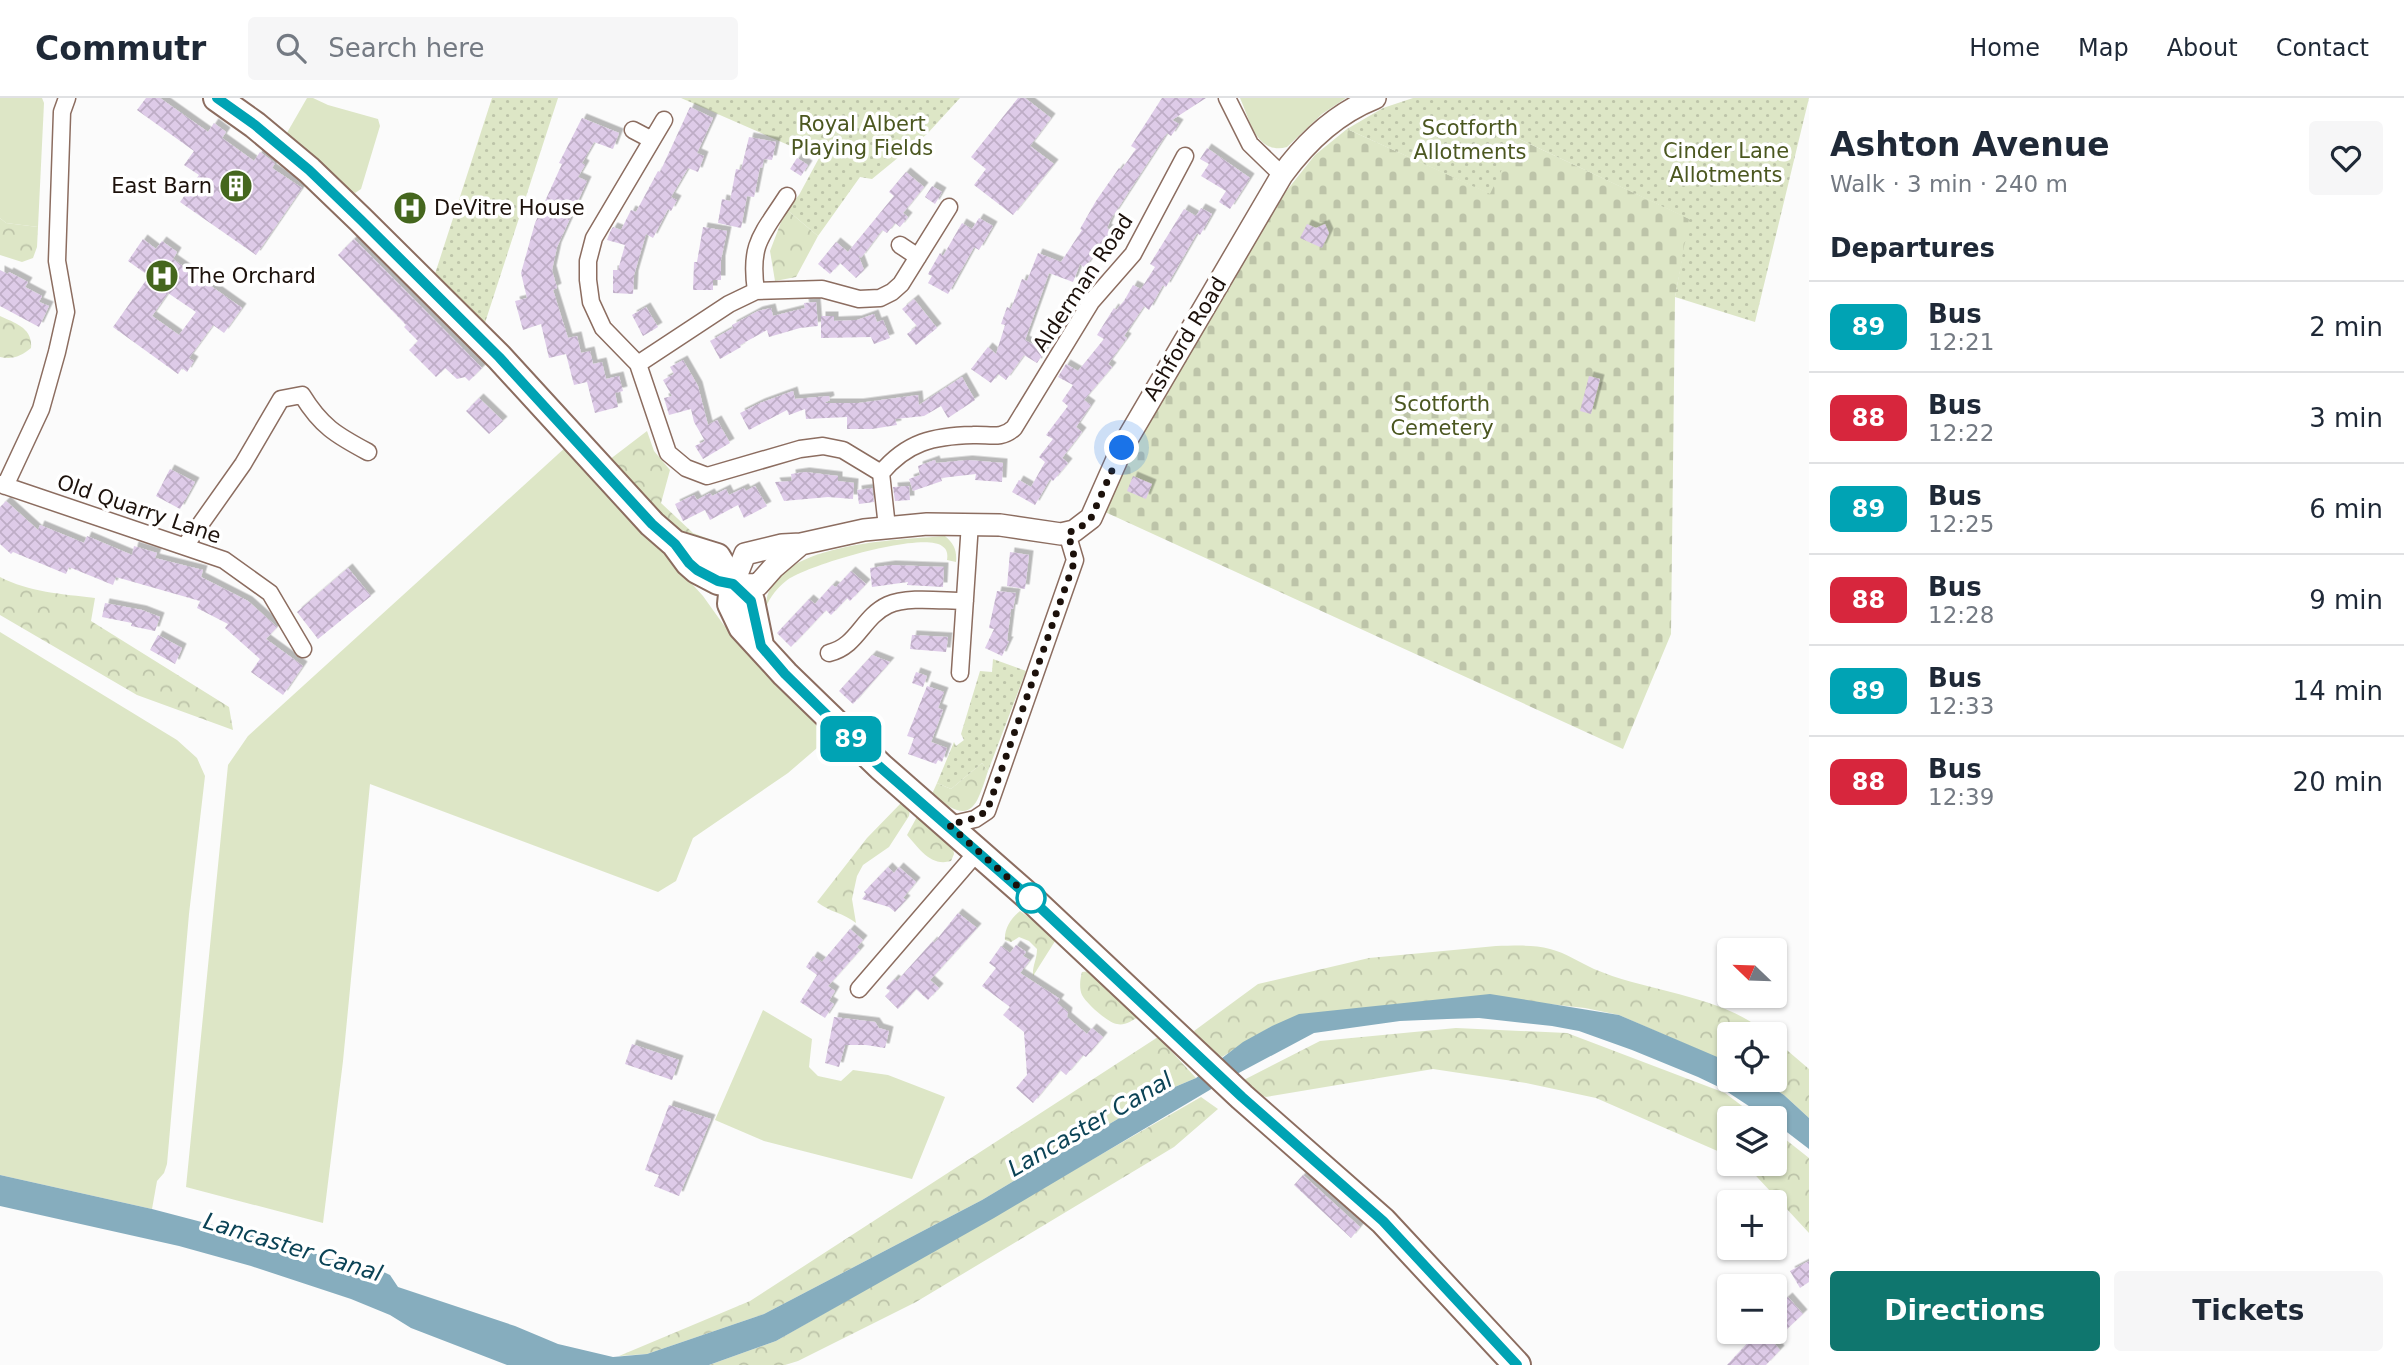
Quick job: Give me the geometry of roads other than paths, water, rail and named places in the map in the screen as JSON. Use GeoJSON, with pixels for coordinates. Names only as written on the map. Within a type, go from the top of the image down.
{"type":"FeatureCollection","features":[{"type":"Feature","properties":{"kind":"main road"},"geometry":{"type":"LineString","coordinates":[[217,98],[255,125],[309,170],[361,220],[499,357],[652,524],[675,544],[718,558],[733,584],[751,601],[761,646],[785,674],[880,767],[1028,896],[1232,1087],[1383,1221],[1517,1365]]}},
{"type":"Feature","properties":{"kind":"street"},"geometry":{"type":"LineString","coordinates":[[3,485],[41,410],[66,312],[57,261],[62,112],[67,98]]}},
{"type":"Feature","properties":{"kind":"street"},"geometry":{"type":"LineString","coordinates":[[1227,98],[1250,144],[1282,175]]}},
{"type":"Feature","properties":{"kind":"street","name":"Ashford Road"},"geometry":{"type":"LineString","coordinates":[[1068,533],[1091,518],[1116,460],[1145,407],[1282,175],[1298,153],[1316,136],[1340,117],[1375,98]]}},
{"type":"Feature","properties":{"kind":"street"},"geometry":{"type":"LineString","coordinates":[[664,120],[594,238],[588,261],[591,302],[596,315],[603,328],[638,364],[668,453],[685,468],[707,476],[800,449],[823,446],[843,450],[881,473],[887,527]]}},
{"type":"Feature","properties":{"kind":"street"},"geometry":{"type":"LineString","coordinates":[[633,130],[652,141]]}},
{"type":"Feature","properties":{"kind":"street","name":"Alderman Road"},"geometry":{"type":"LineString","coordinates":[[881,473],[895,457],[915,444],[942,437],[1007,435],[1014,428],[1091,302],[1133,254],[1181,182],[1185,156]]}},
{"type":"Feature","properties":{"kind":"street"},"geometry":{"type":"LineString","coordinates":[[756,291],[754,252],[787,196]]}},
{"type":"Feature","properties":{"kind":"street"},"geometry":{"type":"LineString","coordinates":[[638,364],[729,304],[756,291],[822,289],[859,299],[880,298],[892,292],[901,284],[948,207]]}},
{"type":"Feature","properties":{"kind":"street"},"geometry":{"type":"LineString","coordinates":[[900,245],[918,257]]}},
{"type":"Feature","properties":{"kind":"street"},"geometry":{"type":"LineString","coordinates":[[185,546],[243,464],[281,399],[302,395],[316,418],[341,438],[368,452]]}},
{"type":"Feature","properties":{"kind":"street","name":"Old Quarry Lane"},"geometry":{"type":"LineString","coordinates":[[3,485],[224,560],[270,593],[303,649]]}},
{"type":"Feature","properties":{"kind":"street"},"geometry":{"type":"LineString","coordinates":[[965,666],[965,601],[970,523]]}},
{"type":"Feature","properties":{"kind":"street"},"geometry":{"type":"LineString","coordinates":[[801,544],[758,585],[733,584],[745,554],[887,527],[970,523],[1068,533],[1075,560],[987,811],[975,818],[949,825]]}},
{"type":"Feature","properties":{"kind":"street"},"geometry":{"type":"LineString","coordinates":[[829,653],[843,650],[876,613],[890,604],[905,601],[965,601]]}},
{"type":"Feature","properties":{"kind":"street"},"geometry":{"type":"LineString","coordinates":[[859,989],[978,851]]}},
{"type":"Feature","properties":{"kind":"water","name":"Lancaster Canal"},"geometry":{"type":"Polygon","coordinates":[[[1490,994],[1619,1015],[1717,1057],[1717,1086],[1632,1050],[1579,1031],[1552,1026],[1479,1018],[1400,1021],[1314,1033],[1235,1075],[994,1218],[776,1341],[709,1365],[507,1365],[411,1328],[390,1315],[351,1299],[251,1266],[179,1246],[0,1206],[0,1175],[152,1209],[301,1248],[329,1259],[342,1259],[371,1266],[390,1275],[398,1287],[515,1326],[558,1344],[613,1357],[647,1354],[764,1314],[982,1200],[1163,1092],[1196,1078],[1243,1042],[1299,1014],[1490,994]]]}},
{"type":"Feature","properties":{"kind":"water"},"geometry":{"type":"Polygon","coordinates":[[[1728,1092],[1779,1092],[1784,1095],[1809,1118],[1809,1149],[1787,1132],[1787,1106],[1749,1106],[1728,1092]]]}},
{"type":"Feature","properties":{"kind":"place","name":"East Barn"},"geometry":{"type":"Point","coordinates":[236,186]}},
{"type":"Feature","properties":{"kind":"place","name":"DeVitre House"},"geometry":{"type":"Point","coordinates":[410,208]}},
{"type":"Feature","properties":{"kind":"place","name":"The Orchard"},"geometry":{"type":"Point","coordinates":[162,276]}},
{"type":"Feature","properties":{"kind":"park label","name":"Royal Albert Playing Fields"},"geometry":{"type":"Point","coordinates":[862,136]}},
{"type":"Feature","properties":{"kind":"park label","name":"Scotforth Allotments"},"geometry":{"type":"Point","coordinates":[1470,140]}},
{"type":"Feature","properties":{"kind":"park label","name":"Cinder Lane Allotments"},"geometry":{"type":"Point","coordinates":[1726,163]}},
{"type":"Feature","properties":{"kind":"park label","name":"Scotforth Cemetery"},"geometry":{"type":"Point","coordinates":[1442,416]}}]}
